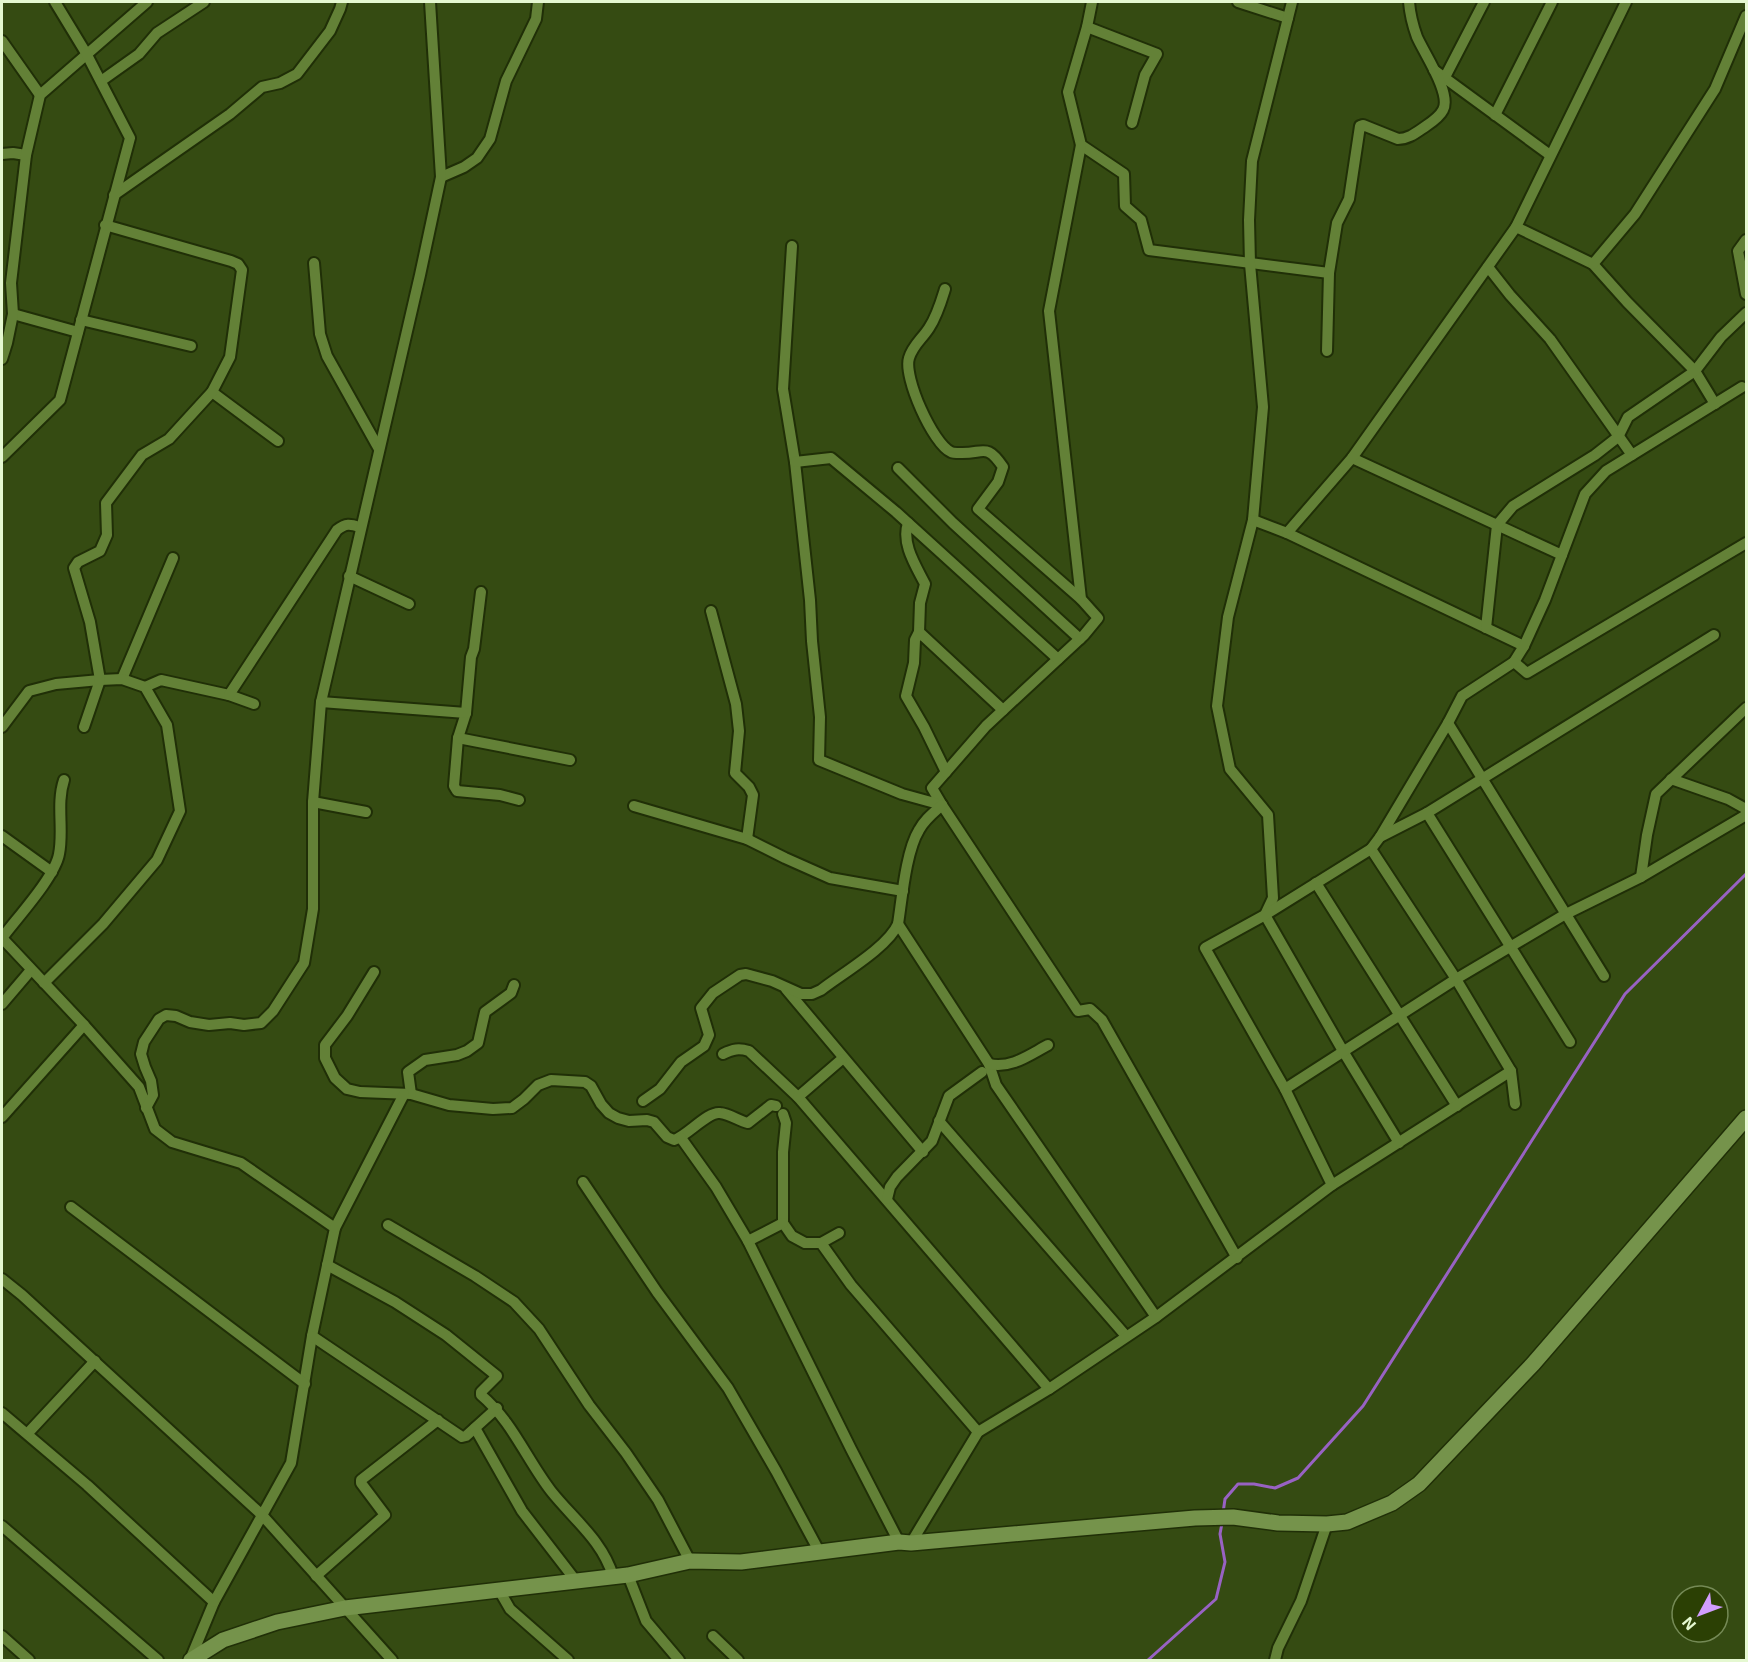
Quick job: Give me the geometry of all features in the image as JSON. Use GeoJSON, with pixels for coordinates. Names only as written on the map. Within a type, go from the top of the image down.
{"type":"FeatureCollection","features":[{"type":"Feature","properties":{"kind":"street"},"geometry":{"type":"LineString","coordinates":[[2,457],[60,400],[130,138],[87,53],[55,2]]}},
{"type":"Feature","properties":{"kind":"street"},"geometry":{"type":"LineString","coordinates":[[2,359],[14,314],[11,283],[26,155],[40,95],[147,2]]}},
{"type":"Feature","properties":{"kind":"street"},"geometry":{"type":"LineString","coordinates":[[101,81],[139,54],[157,33],[204,2]]}},
{"type":"Feature","properties":{"kind":"street"},"geometry":{"type":"LineString","coordinates":[[114,195],[230,114],[262,87],[280,83],[297,74],[330,32],[342,2]]}},
{"type":"Feature","properties":{"kind":"street"},"geometry":{"type":"LineString","coordinates":[[146,1108],[153,1095],[152,1081],[141,1054],[144,1042],[159,1019],[166,1015],[210,1025],[261,1023],[273,1011],[304,963],[313,909],[313,802],[321,702],[441,177],[430,2]]}},
{"type":"Feature","properties":{"kind":"street"},"geometry":{"type":"LineString","coordinates":[[441,177],[464,167],[477,158],[490,140],[506,81],[536,19],[538,2]]}},
{"type":"Feature","properties":{"kind":"street"},"geometry":{"type":"LineString","coordinates":[[1081,599],[1049,311],[1081,145],[1068,92],[1092,2]]}},
{"type":"Feature","properties":{"kind":"street"},"geometry":{"type":"LineString","coordinates":[[1238,2],[1288,18]]}},
{"type":"Feature","properties":{"kind":"street"},"geometry":{"type":"LineString","coordinates":[[1265,915],[1273,898],[1268,815],[1230,769],[1217,706],[1228,617],[1252,520],[1263,407],[1250,264],[1249,220],[1252,161],[1292,2]]}},
{"type":"Feature","properties":{"kind":"street"},"geometry":{"type":"LineString","coordinates":[[1408,2],[1418,38],[1433,70],[1443,81],[1496,115],[1550,155]]}},
{"type":"Feature","properties":{"kind":"street"},"geometry":{"type":"LineString","coordinates":[[1327,351],[1329,273],[1337,223],[1349,199],[1360,126],[1363,125],[1398,139],[1408,138],[1432,122],[1444,110],[1443,81],[1484,2]]}},
{"type":"Feature","properties":{"kind":"street"},"geometry":{"type":"LineString","coordinates":[[1496,115],[1552,2]]}},
{"type":"Feature","properties":{"kind":"street"},"geometry":{"type":"LineString","coordinates":[[1287,533],[1352,458],[1516,226],[1626,2]]}},
{"type":"Feature","properties":{"kind":"street"},"geometry":{"type":"LineString","coordinates":[[1593,264],[1635,214],[1715,89],[1746,16]]}},
{"type":"Feature","properties":{"kind":"street"},"geometry":{"type":"LineString","coordinates":[[1087,27],[1157,54],[1145,75],[1132,123]]}},
{"type":"Feature","properties":{"kind":"street"},"geometry":{"type":"LineString","coordinates":[[2,41],[40,95]]}},
{"type":"Feature","properties":{"kind":"street"},"geometry":{"type":"LineString","coordinates":[[1081,145],[1124,174],[1125,206],[1141,220],[1149,250],[1329,273]]}},
{"type":"Feature","properties":{"kind":"street"},"geometry":{"type":"LineString","coordinates":[[2,154],[26,155]]}},
{"type":"Feature","properties":{"kind":"street"},"geometry":{"type":"LineString","coordinates":[[84,726],[100,680],[90,622],[74,568],[78,562],[100,551],[107,535],[106,503],[142,455],[169,439],[212,392],[230,357],[242,270],[238,264],[105,225]]}},
{"type":"Feature","properties":{"kind":"street"},"geometry":{"type":"LineString","coordinates":[[1516,226],[1593,264],[1695,371],[1715,404]]}},
{"type":"Feature","properties":{"kind":"street"},"geometry":{"type":"LineString","coordinates":[[1746,240],[1738,251],[1746,294]]}},
{"type":"Feature","properties":{"kind":"street"},"geometry":{"type":"LineString","coordinates":[[792,246],[783,389],[795,462],[817,681],[820,717],[819,760],[902,795],[942,805]]}},
{"type":"Feature","properties":{"kind":"street"},"geometry":{"type":"LineString","coordinates":[[314,263],[320,334],[327,356],[379,449]]}},
{"type":"Feature","properties":{"kind":"street"},"geometry":{"type":"LineString","coordinates":[[1488,267],[1550,339],[1632,455]]}},
{"type":"Feature","properties":{"kind":"street"},"geometry":{"type":"LineString","coordinates":[[945,289],[936,315],[928,329],[913,346],[908,362],[915,397],[936,440],[952,453],[970,454],[981,450],[994,454],[1003,468],[998,482],[978,509],[1081,599],[1098,618],[1080,639],[986,726],[932,788],[1078,1011],[1090,1009],[1102,1020],[1237,1258]]}},
{"type":"Feature","properties":{"kind":"street"},"geometry":{"type":"LineString","coordinates":[[1486,628],[1497,525],[1513,506],[1595,455],[1618,437],[1628,417],[1695,371],[1721,337],[1746,313]]}},
{"type":"Feature","properties":{"kind":"street"},"geometry":{"type":"LineString","coordinates":[[14,314],[78,332]]}},
{"type":"Feature","properties":{"kind":"street"},"geometry":{"type":"LineString","coordinates":[[81,320],[190,346]]}},
{"type":"Feature","properties":{"kind":"street"},"geometry":{"type":"LineString","coordinates":[[1332,1185],[1286,1089],[1205,948],[1265,915],[1371,849],[1462,696],[1514,662],[1524,646],[1545,600],[1585,494],[1606,471],[1742,387]]}},
{"type":"Feature","properties":{"kind":"street"},"geometry":{"type":"LineString","coordinates":[[212,392],[278,441]]}},
{"type":"Feature","properties":{"kind":"street"},"geometry":{"type":"LineString","coordinates":[[795,462],[831,458],[1058,659]]}},
{"type":"Feature","properties":{"kind":"street"},"geometry":{"type":"LineString","coordinates":[[1352,458],[1562,555]]}},
{"type":"Feature","properties":{"kind":"street"},"geometry":{"type":"LineString","coordinates":[[898,468],[953,523],[1080,639]]}},
{"type":"Feature","properties":{"kind":"street"},"geometry":{"type":"LineString","coordinates":[[1252,520],[1287,533],[1524,646]]}},
{"type":"Feature","properties":{"kind":"street"},"geometry":{"type":"LineString","coordinates":[[229,695],[337,530],[350,524],[360,527]]}},
{"type":"Feature","properties":{"kind":"street"},"geometry":{"type":"LineString","coordinates":[[908,524],[905,532],[910,555],[925,584],[920,603],[919,632],[915,640],[914,663],[906,696],[946,772]]}},
{"type":"Feature","properties":{"kind":"street"},"geometry":{"type":"LineString","coordinates":[[1514,662],[1527,673],[1746,543]]}},
{"type":"Feature","properties":{"kind":"street"},"geometry":{"type":"LineString","coordinates":[[123,679],[173,558]]}},
{"type":"Feature","properties":{"kind":"street"},"geometry":{"type":"LineString","coordinates":[[349,576],[409,604]]}},
{"type":"Feature","properties":{"kind":"street"},"geometry":{"type":"LineString","coordinates":[[481,592],[471,657],[466,713],[458,738],[455,789],[519,800]]}},
{"type":"Feature","properties":{"kind":"street"},"geometry":{"type":"LineString","coordinates":[[711,611],[736,704],[739,731],[735,773],[749,787],[753,795],[747,839]]}},
{"type":"Feature","properties":{"kind":"street"},"geometry":{"type":"LineString","coordinates":[[919,632],[1003,710]]}},
{"type":"Feature","properties":{"kind":"street"},"geometry":{"type":"LineString","coordinates":[[1380,837],[1427,813],[1484,779],[1714,634]]}},
{"type":"Feature","properties":{"kind":"street"},"geometry":{"type":"LineString","coordinates":[[2,727],[29,691],[56,684],[123,679],[145,687],[167,725],[180,811],[157,860],[103,924],[44,983]]}},
{"type":"Feature","properties":{"kind":"street"},"geometry":{"type":"LineString","coordinates":[[145,687],[160,680],[229,695],[254,704]]}},
{"type":"Feature","properties":{"kind":"street"},"geometry":{"type":"LineString","coordinates":[[321,702],[466,713]]}},
{"type":"Feature","properties":{"kind":"street"},"geometry":{"type":"LineString","coordinates":[[1641,877],[1656,794],[1746,708]]}},
{"type":"Feature","properties":{"kind":"street"},"geometry":{"type":"LineString","coordinates":[[1448,723],[1484,779],[1564,915],[1604,976]]}},
{"type":"Feature","properties":{"kind":"street"},"geometry":{"type":"LineString","coordinates":[[458,738],[570,760]]}},
{"type":"Feature","properties":{"kind":"street"},"geometry":{"type":"LineString","coordinates":[[64,780],[61,791],[59,855],[52,872],[2,938],[139,1087],[155,1129],[172,1142],[241,1163],[335,1228]]}},
{"type":"Feature","properties":{"kind":"street"},"geometry":{"type":"LineString","coordinates":[[1671,780],[1728,799],[1746,809]]}},
{"type":"Feature","properties":{"kind":"street"},"geometry":{"type":"LineString","coordinates":[[313,802],[366,812]]}},
{"type":"Feature","properties":{"kind":"street"},"geometry":{"type":"LineString","coordinates":[[643,1101],[660,1089],[681,1062],[705,1047],[709,1035],[701,1008],[712,993],[740,975],[746,974],[772,981],[801,994],[812,994],[821,990],[885,942],[894,933],[898,924],[917,832],[925,820],[942,805]]}},
{"type":"Feature","properties":{"kind":"street"},"geometry":{"type":"LineString","coordinates":[[634,806],[747,839],[830,878],[903,891]]}},
{"type":"Feature","properties":{"kind":"street"},"geometry":{"type":"LineString","coordinates":[[1427,813],[1570,1042]]}},
{"type":"Feature","properties":{"kind":"street"},"geometry":{"type":"LineString","coordinates":[[1286,1089],[1400,1015],[1564,915],[1641,877],[1746,815]]}},
{"type":"Feature","properties":{"kind":"street"},"geometry":{"type":"LineString","coordinates":[[2,836],[52,872]]}},
{"type":"Feature","properties":{"kind":"street"},"geometry":{"type":"LineString","coordinates":[[1371,849],[1456,980],[1511,1071],[1515,1104]]}},
{"type":"Feature","properties":{"kind":"street"},"geometry":{"type":"LineString","coordinates":[[1316,883],[1456,1106]]}},
{"type":"Feature","properties":{"kind":"street"},"geometry":{"type":"LineString","coordinates":[[1265,915],[1343,1052],[1399,1143]]}},
{"type":"Feature","properties":{"kind":"street"},"geometry":{"type":"LineString","coordinates":[[898,924],[996,1085],[1156,1317]]}},
{"type":"Feature","properties":{"kind":"street"},"geometry":{"type":"LineString","coordinates":[[2,1004],[31,970]]}},
{"type":"Feature","properties":{"kind":"street"},"geometry":{"type":"LineString","coordinates":[[374,972],[347,1016],[325,1045],[324,1051],[335,1078],[347,1089],[360,1092],[407,1094],[448,1105],[512,1108],[524,1100],[538,1085],[551,1080],[585,1082],[591,1086],[601,1104],[618,1118],[628,1121],[654,1122],[667,1137],[674,1140],[681,1138],[714,1114],[722,1113],[748,1123],[771,1105],[780,1110],[786,1123],[783,1152],[783,1223],[792,1236],[805,1243],[821,1242],[839,1233]]}},
{"type":"Feature","properties":{"kind":"street"},"geometry":{"type":"LineString","coordinates":[[190,1660],[214,1602],[291,1464],[312,1336],[335,1228],[407,1094],[408,1072],[425,1060],[456,1055],[467,1051],[478,1042],[484,1012],[511,993],[513,985]]}},
{"type":"Feature","properties":{"kind":"street"},"geometry":{"type":"LineString","coordinates":[[784,987],[923,1152]]}},
{"type":"Feature","properties":{"kind":"street"},"geometry":{"type":"LineString","coordinates":[[2,1117],[84,1026]]}},
{"type":"Feature","properties":{"kind":"street"},"geometry":{"type":"LineString","coordinates":[[887,1199],[890,1187],[897,1177],[932,1141],[953,1091],[986,1068],[1012,1064],[1048,1045]]}},
{"type":"Feature","properties":{"kind":"street"},"geometry":{"type":"LineString","coordinates":[[723,1054],[732,1049],[749,1052],[798,1097],[1049,1389]]}},
{"type":"Feature","properties":{"kind":"street"},"geometry":{"type":"LineString","coordinates":[[798,1097],[843,1059]]}},
{"type":"Feature","properties":{"kind":"street"},"geometry":{"type":"LineString","coordinates":[[905,1543],[978,1432],[1049,1389],[1156,1317],[1332,1185],[1511,1071]]}},
{"type":"Feature","properties":{"kind":"street"},"geometry":{"type":"LineString","coordinates":[[190,1660],[222,1640],[277,1622],[345,1608],[620,1576],[690,1561],[741,1562],[819,1551],[1195,1518],[1233,1517],[1278,1523],[1347,1522],[1392,1503],[1419,1484],[1533,1364],[1746,1118]]}},
{"type":"Feature","properties":{"kind":"street"},"geometry":{"type":"LineString","coordinates":[[939,1120],[1126,1336]]}},
{"type":"Feature","properties":{"kind":"street"},"geometry":{"type":"LineString","coordinates":[[681,1138],[716,1187],[748,1241],[851,1449],[905,1543]]}},
{"type":"Feature","properties":{"kind":"street"},"geometry":{"type":"LineString","coordinates":[[583,1182],[657,1292],[728,1388],[776,1470],[819,1551]]}},
{"type":"Feature","properties":{"kind":"street"},"geometry":{"type":"LineString","coordinates":[[71,1207],[305,1384]]}},
{"type":"Feature","properties":{"kind":"street"},"geometry":{"type":"LineString","coordinates":[[748,1241],[783,1223]]}},
{"type":"Feature","properties":{"kind":"street"},"geometry":{"type":"LineString","coordinates":[[388,1225],[514,1302],[539,1329],[589,1405],[627,1454],[658,1500],[690,1561]]}},
{"type":"Feature","properties":{"kind":"street"},"geometry":{"type":"LineString","coordinates":[[821,1242],[851,1285],[978,1432]]}},
{"type":"Feature","properties":{"kind":"street"},"geometry":{"type":"LineString","coordinates":[[327,1265],[394,1302],[446,1335],[497,1376],[480,1393],[497,1408],[551,1491],[581,1522],[599,1545],[646,1621],[679,1660]]}},
{"type":"Feature","properties":{"kind":"street"},"geometry":{"type":"LineString","coordinates":[[2,1279],[262,1515],[392,1660]]}},
{"type":"Feature","properties":{"kind":"street"},"geometry":{"type":"LineString","coordinates":[[312,1336],[464,1437],[497,1408]]}},
{"type":"Feature","properties":{"kind":"street"},"geometry":{"type":"LineString","coordinates":[[28,1433],[95,1361]]}},
{"type":"Feature","properties":{"kind":"street"},"geometry":{"type":"LineString","coordinates":[[2,1413],[28,1433],[214,1602]]}},
{"type":"Feature","properties":{"kind":"street"},"geometry":{"type":"LineString","coordinates":[[316,1576],[385,1515],[361,1480],[438,1420]]}},
{"type":"Feature","properties":{"kind":"street"},"geometry":{"type":"LineString","coordinates":[[476,1428],[522,1510],[576,1581]]}},
{"type":"Feature","properties":{"kind":"street"},"geometry":{"type":"LineString","coordinates":[[1275,1660],[1278,1648],[1301,1601],[1327,1524]]}},
{"type":"Feature","properties":{"kind":"street"},"geometry":{"type":"LineString","coordinates":[[2,1526],[158,1660]]}},
{"type":"Feature","properties":{"kind":"street"},"geometry":{"type":"LineString","coordinates":[[499,1590],[510,1609],[568,1660]]}},
{"type":"Feature","properties":{"kind":"street"},"geometry":{"type":"LineString","coordinates":[[2,1636],[25,1659]]}},
{"type":"Feature","properties":{"kind":"street"},"geometry":{"type":"LineString","coordinates":[[713,1636],[738,1660]]}},
{"type":"Feature","properties":{"kind":"waterway"},"geometry":{"type":"LineString","coordinates":[[1223,1513],[1225,1499],[1238,1484],[1275,1488],[1298,1478],[1363,1406],[1625,994],[1746,874]]}},
{"type":"Feature","properties":{"kind":"waterway"},"geometry":{"type":"LineString","coordinates":[[1148,1660],[1216,1599],[1225,1562],[1220,1534],[1222,1523]]}}]}
